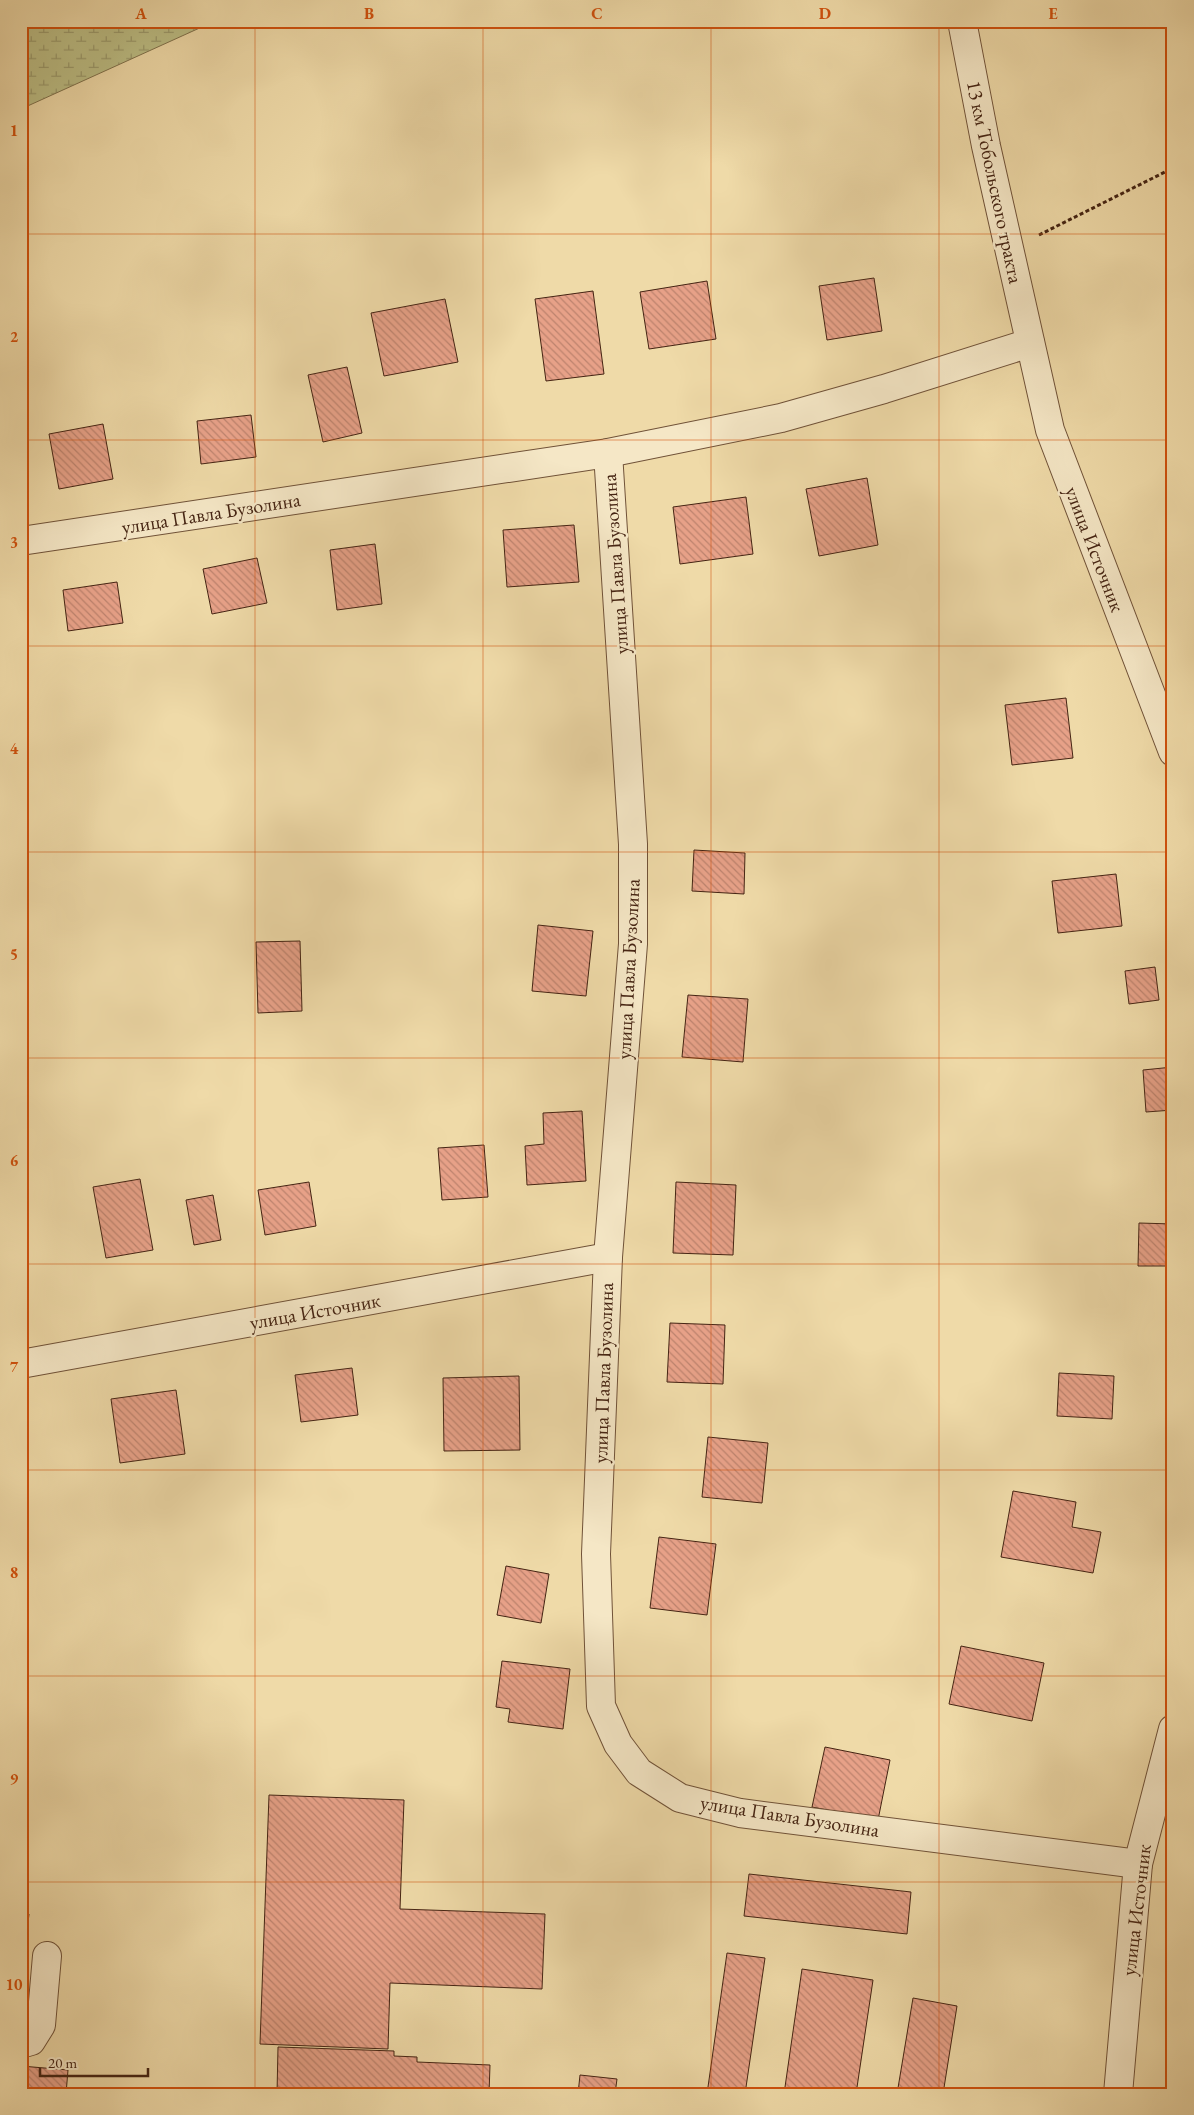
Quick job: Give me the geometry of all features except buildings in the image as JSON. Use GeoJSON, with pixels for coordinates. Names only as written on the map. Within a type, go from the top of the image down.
{"type":"FeatureCollection","features":[{"type":"Feature","properties":{"kind":"street","name":"13 км Тобольского тракта"},"geometry":{"type":"LineString","coordinates":[[962,21],[986,146],[1030,342]]}},
{"type":"Feature","properties":{"kind":"street","name":"улица Павла Бузолина"},"geometry":{"type":"LineString","coordinates":[[21,541],[608,453],[781,418],[884,390],[1030,342]]}},
{"type":"Feature","properties":{"kind":"street","name":"улица Источник"},"geometry":{"type":"LineString","coordinates":[[1030,342],[1050,430],[1173,752]]}},
{"type":"Feature","properties":{"kind":"street","name":"улица Павла Бузолина"},"geometry":{"type":"LineString","coordinates":[[608,453],[633,844],[633,944],[608,1257],[596,1554],[601,1706],[618,1744],[639,1772],[680,1798],[740,1812],[1138,1864]]}},
{"type":"Feature","properties":{"kind":"street","name":"улица Источник"},"geometry":{"type":"LineString","coordinates":[[21,1364],[608,1257]]}},
{"type":"Feature","properties":{"kind":"street","name":"улица Источник"},"geometry":{"type":"LineString","coordinates":[[1118,2094],[1138,1864],[1173,1729]]}},
{"type":"Feature","properties":{"kind":"street"},"geometry":{"type":"LineString","coordinates":[[21,2044],[31,2041],[41,2025],[47,1956]]}},
{"type":"Feature","properties":{"kind":"path"},"geometry":{"type":"LineString","coordinates":[[1009,250],[1173,168]]}},
{"type":"Feature","properties":{"kind":"green space"},"geometry":{"type":"Polygon","coordinates":[[[21,21],[215,21],[21,109],[21,21]]]}}]}
